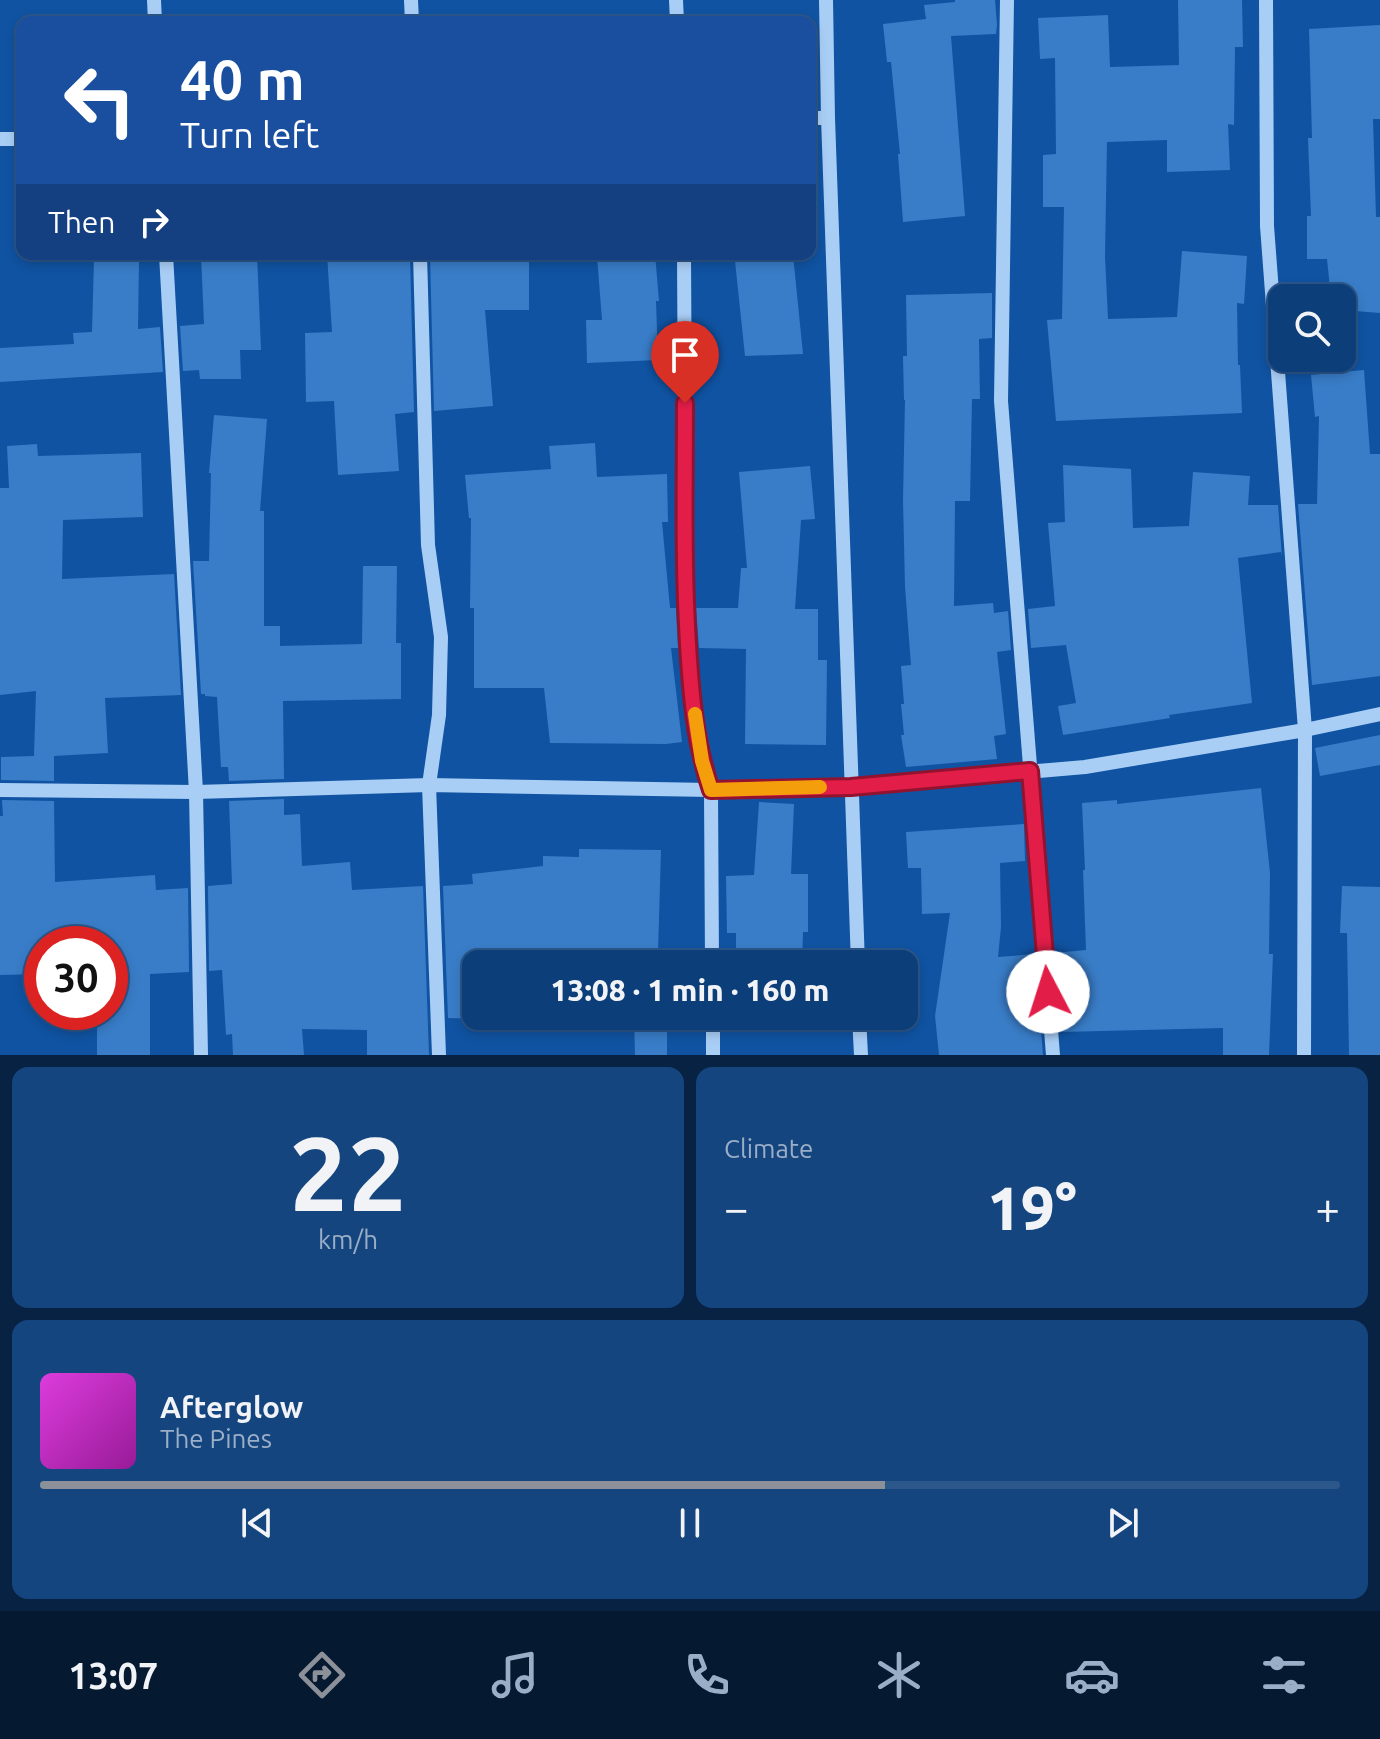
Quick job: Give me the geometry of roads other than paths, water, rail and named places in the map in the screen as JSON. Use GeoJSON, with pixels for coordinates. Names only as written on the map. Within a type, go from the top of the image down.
{"type":"FeatureCollection","features":[{"type":"Feature","properties":{"kind":"street"},"geometry":{"type":"LineString","coordinates":[[826,0],[857,950]]}},
{"type":"Feature","properties":{"kind":"street"},"geometry":{"type":"LineString","coordinates":[[1007,0],[1001,401],[1053,1055]]}},
{"type":"Feature","properties":{"kind":"street"},"geometry":{"type":"LineString","coordinates":[[1266,0],[1267,226],[1305,730],[1304,1055]]}},
{"type":"Feature","properties":{"kind":"street"},"geometry":{"type":"LineString","coordinates":[[816,118],[828,118]]}},
{"type":"Feature","properties":{"kind":"street"},"geometry":{"type":"LineString","coordinates":[[166,260],[196,792],[201,1055]]}},
{"type":"Feature","properties":{"kind":"street"},"geometry":{"type":"LineString","coordinates":[[420,260],[428,545],[441,637],[439,715],[429,785],[439,1055]]}},
{"type":"Feature","properties":{"kind":"street"},"geometry":{"type":"LineString","coordinates":[[684,260],[686,611],[691,685],[702,761],[711,790],[712,950]]}},
{"type":"Feature","properties":{"kind":"street"},"geometry":{"type":"LineString","coordinates":[[0,790],[196,792],[429,785],[711,790],[851,787],[1085,767],[1305,730],[1380,714]]}},
{"type":"Feature","properties":{"kind":"street"},"geometry":{"type":"LineString","coordinates":[[713,1030],[713,1055]]}},
{"type":"Feature","properties":{"kind":"street"},"geometry":{"type":"LineString","coordinates":[[860,1030],[861,1055]]}}]}
